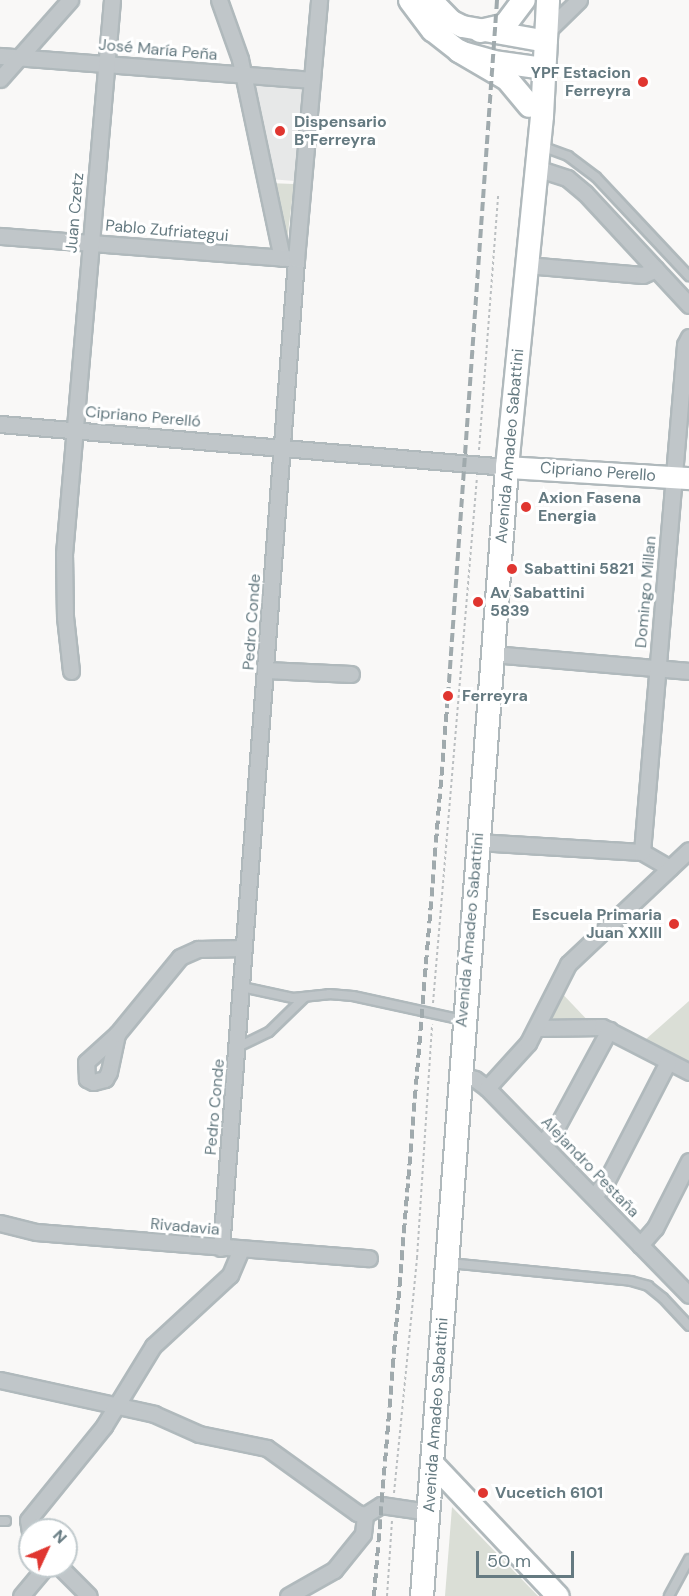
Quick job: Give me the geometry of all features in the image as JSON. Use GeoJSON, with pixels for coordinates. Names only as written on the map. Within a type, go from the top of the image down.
{"type":"FeatureCollection","features":[{"type":"Feature","properties":{"kind":"main road"},"geometry":{"type":"LineString","coordinates":[[409,0],[432,30],[459,51],[507,79],[530,106]]}},
{"type":"Feature","properties":{"kind":"main road"},"geometry":{"type":"LineString","coordinates":[[431,0],[450,20],[480,31],[543,37]]}},
{"type":"Feature","properties":{"kind":"main road"},"geometry":{"type":"LineString","coordinates":[[480,31],[505,25],[524,0]]}},
{"type":"Feature","properties":{"kind":"main road","name":"Avenida Amadeo Sabattini"},"geometry":{"type":"LineString","coordinates":[[537,0],[543,37]]}},
{"type":"Feature","properties":{"kind":"main road","name":"Avenida Amadeo Sabattini"},"geometry":{"type":"LineString","coordinates":[[526,265],[518,248],[530,106],[548,0]]}},
{"type":"Feature","properties":{"kind":"main road"},"geometry":{"type":"LineString","coordinates":[[459,51],[538,68]]}},
{"type":"Feature","properties":{"kind":"main road","name":"Avenida Amadeo Sabattini"},"geometry":{"type":"LineString","coordinates":[[422,1596],[434,1465],[463,1020],[507,467],[538,157],[538,68]]}},
{"type":"Feature","properties":{"kind":"main road","name":"Cipriano Perello"},"geometry":{"type":"LineString","coordinates":[[507,467],[682,478]]}},
{"type":"Feature","properties":{"kind":"main road"},"geometry":{"type":"LineString","coordinates":[[434,1465],[558,1596]]}},
{"type":"Feature","properties":{"kind":"street"},"geometry":{"type":"LineString","coordinates":[[0,79],[70,0]]}},
{"type":"Feature","properties":{"kind":"street","name":"Juan Czetz"},"geometry":{"type":"LineString","coordinates":[[71,671],[65,617],[64,554],[112,0]]}},
{"type":"Feature","properties":{"kind":"street"},"geometry":{"type":"LineString","coordinates":[[219,0],[244,76],[289,259]]}},
{"type":"Feature","properties":{"kind":"street","name":"Pedro Conde"},"geometry":{"type":"LineString","coordinates":[[221,1248],[283,447],[289,259],[312,80],[319,0]]}},
{"type":"Feature","properties":{"kind":"street"},"geometry":{"type":"LineString","coordinates":[[543,37],[579,0]]}},
{"type":"Feature","properties":{"kind":"street","name":"José María Peña"},"geometry":{"type":"LineString","coordinates":[[0,56],[312,80]]}},
{"type":"Feature","properties":{"kind":"street"},"geometry":{"type":"LineString","coordinates":[[538,157],[576,186],[687,299]]}},
{"type":"Feature","properties":{"kind":"street","name":"Pablo Zufriategui"},"geometry":{"type":"LineString","coordinates":[[0,236],[289,259]]}},
{"type":"Feature","properties":{"kind":"street"},"geometry":{"type":"LineString","coordinates":[[526,265],[661,275]]}},
{"type":"Feature","properties":{"kind":"street","name":"Domingo Millan"},"geometry":{"type":"LineString","coordinates":[[642,852],[657,669],[682,478],[689,337]]}},
{"type":"Feature","properties":{"kind":"street","name":"Cipriano Perelló"},"geometry":{"type":"LineString","coordinates":[[0,424],[507,467]]}},
{"type":"Feature","properties":{"kind":"street"},"geometry":{"type":"LineString","coordinates":[[492,654],[689,671]]}},
{"type":"Feature","properties":{"kind":"street"},"geometry":{"type":"LineString","coordinates":[[266,670],[351,674]]}},
{"type":"Feature","properties":{"kind":"street"},"geometry":{"type":"LineString","coordinates":[[477,842],[642,852],[670,868]]}},
{"type":"Feature","properties":{"kind":"street"},"geometry":{"type":"LineString","coordinates":[[487,1088],[515,1061],[537,1028],[568,964],[689,850]]}},
{"type":"Feature","properties":{"kind":"street"},"geometry":{"type":"LineString","coordinates":[[117,1034],[186,952],[244,948]]}},
{"type":"Feature","properties":{"kind":"street"},"geometry":{"type":"LineString","coordinates":[[537,1028],[593,1026],[609,1030],[689,1072]]}},
{"type":"Feature","properties":{"kind":"street"},"geometry":{"type":"LineString","coordinates":[[541,1143],[555,1130],[609,1030]]}},
{"type":"Feature","properties":{"kind":"street"},"geometry":{"type":"LineString","coordinates":[[594,1196],[608,1180],[668,1062]]}},
{"type":"Feature","properties":{"kind":"street","name":"Alejandro Pestaña"},"geometry":{"type":"LineString","coordinates":[[459,1076],[475,1079],[487,1088],[689,1295]]}},
{"type":"Feature","properties":{"kind":"street"},"geometry":{"type":"LineString","coordinates":[[640,1245],[655,1228],[689,1161]]}},
{"type":"Feature","properties":{"kind":"street","name":"Rivadavia"},"geometry":{"type":"LineString","coordinates":[[0,1224],[36,1232],[369,1258]]}},
{"type":"Feature","properties":{"kind":"street"},"geometry":{"type":"LineString","coordinates":[[30,1518],[116,1407],[153,1346],[230,1275],[241,1249]]}},
{"type":"Feature","properties":{"kind":"street"},"geometry":{"type":"LineString","coordinates":[[0,1380],[154,1414],[199,1434],[267,1448],[291,1462],[345,1507],[365,1515]]}},
{"type":"Feature","properties":{"kind":"street"},"geometry":{"type":"LineString","coordinates":[[288,1596],[334,1570],[363,1534],[365,1515],[373,1507],[393,1505],[429,1512]]}},
{"type":"Feature","properties":{"kind":"street"},"geometry":{"type":"LineString","coordinates":[[21,1596],[36,1578]]}},
{"type":"Feature","properties":{"kind":"street"},"geometry":{"type":"LineString","coordinates":[[71,1578],[89,1596]]}},
{"type":"Feature","properties":{"kind":"lane"},"geometry":{"type":"LineString","coordinates":[[538,157],[568,156],[596,177],[689,276]]}},
{"type":"Feature","properties":{"kind":"lane"},"geometry":{"type":"LineString","coordinates":[[661,275],[681,267]]}},
{"type":"Feature","properties":{"kind":"lane"},"geometry":{"type":"LineString","coordinates":[[242,987],[305,997],[353,996],[463,1020]]}},
{"type":"Feature","properties":{"kind":"lane"},"geometry":{"type":"LineString","coordinates":[[238,1047],[269,1032],[305,997]]}},
{"type":"Feature","properties":{"kind":"lane"},"geometry":{"type":"LineString","coordinates":[[447,1263],[631,1281],[648,1286],[663,1298],[689,1326]]}},
{"type":"Feature","properties":{"kind":"lane"},"geometry":{"type":"LineString","coordinates":[[669,1596],[689,1559]]}},
{"type":"Feature","properties":{"kind":"path"},"geometry":{"type":"LineString","coordinates":[[387,1596],[393,1505],[417,1258],[432,1012],[498,196]]}},
{"type":"Feature","properties":{"kind":"shaded area","name":"Dispensario B°Ferreyra"},"geometry":{"type":"Polygon","coordinates":[[[249,80],[305,84],[294,181],[270,179],[249,80]]]}},
{"type":"Feature","properties":{"kind":"shaded area"},"geometry":{"type":"Polygon","coordinates":[[[268,183],[294,184],[287,241],[281,240],[268,183]]]}},
{"type":"Feature","properties":{"kind":"shaded area"},"geometry":{"type":"Polygon","coordinates":[[[555,986],[593,1026],[537,1028],[555,986]]]}},
{"type":"Feature","properties":{"kind":"shaded area"},"geometry":{"type":"Polygon","coordinates":[[[689,1001],[689,1063],[645,1040],[689,1001]]]}},
{"type":"Feature","properties":{"kind":"shaded area"},"geometry":{"type":"Polygon","coordinates":[[[452,1507],[538,1596],[445,1596],[452,1507]]]}},
{"type":"Feature","properties":{"kind":"railway"},"geometry":{"type":"LineString","coordinates":[[374,1596],[448,696],[497,0]]}},
{"type":"Feature","properties":{"kind":"place","name":"YPF Estacion Ferreyra"},"geometry":{"type":"Point","coordinates":[643,82]}},
{"type":"Feature","properties":{"kind":"place","name":"Dispensario B°Ferreyra"},"geometry":{"type":"Point","coordinates":[280,131]}},
{"type":"Feature","properties":{"kind":"place","name":"Axion Fasena Energia"},"geometry":{"type":"Point","coordinates":[526,507]}},
{"type":"Feature","properties":{"kind":"place","name":"Sabattini 5821"},"geometry":{"type":"Point","coordinates":[512,569]}},
{"type":"Feature","properties":{"kind":"place","name":"Av Sabattini 5839"},"geometry":{"type":"Point","coordinates":[478,602]}},
{"type":"Feature","properties":{"kind":"place","name":"Ferreyra"},"geometry":{"type":"Point","coordinates":[448,696]}},
{"type":"Feature","properties":{"kind":"place","name":"Escuela Primaria Juan XXIII"},"geometry":{"type":"Point","coordinates":[674,924]}},
{"type":"Feature","properties":{"kind":"place","name":"Vucetich 6101"},"geometry":{"type":"Point","coordinates":[483,1493]}}]}
